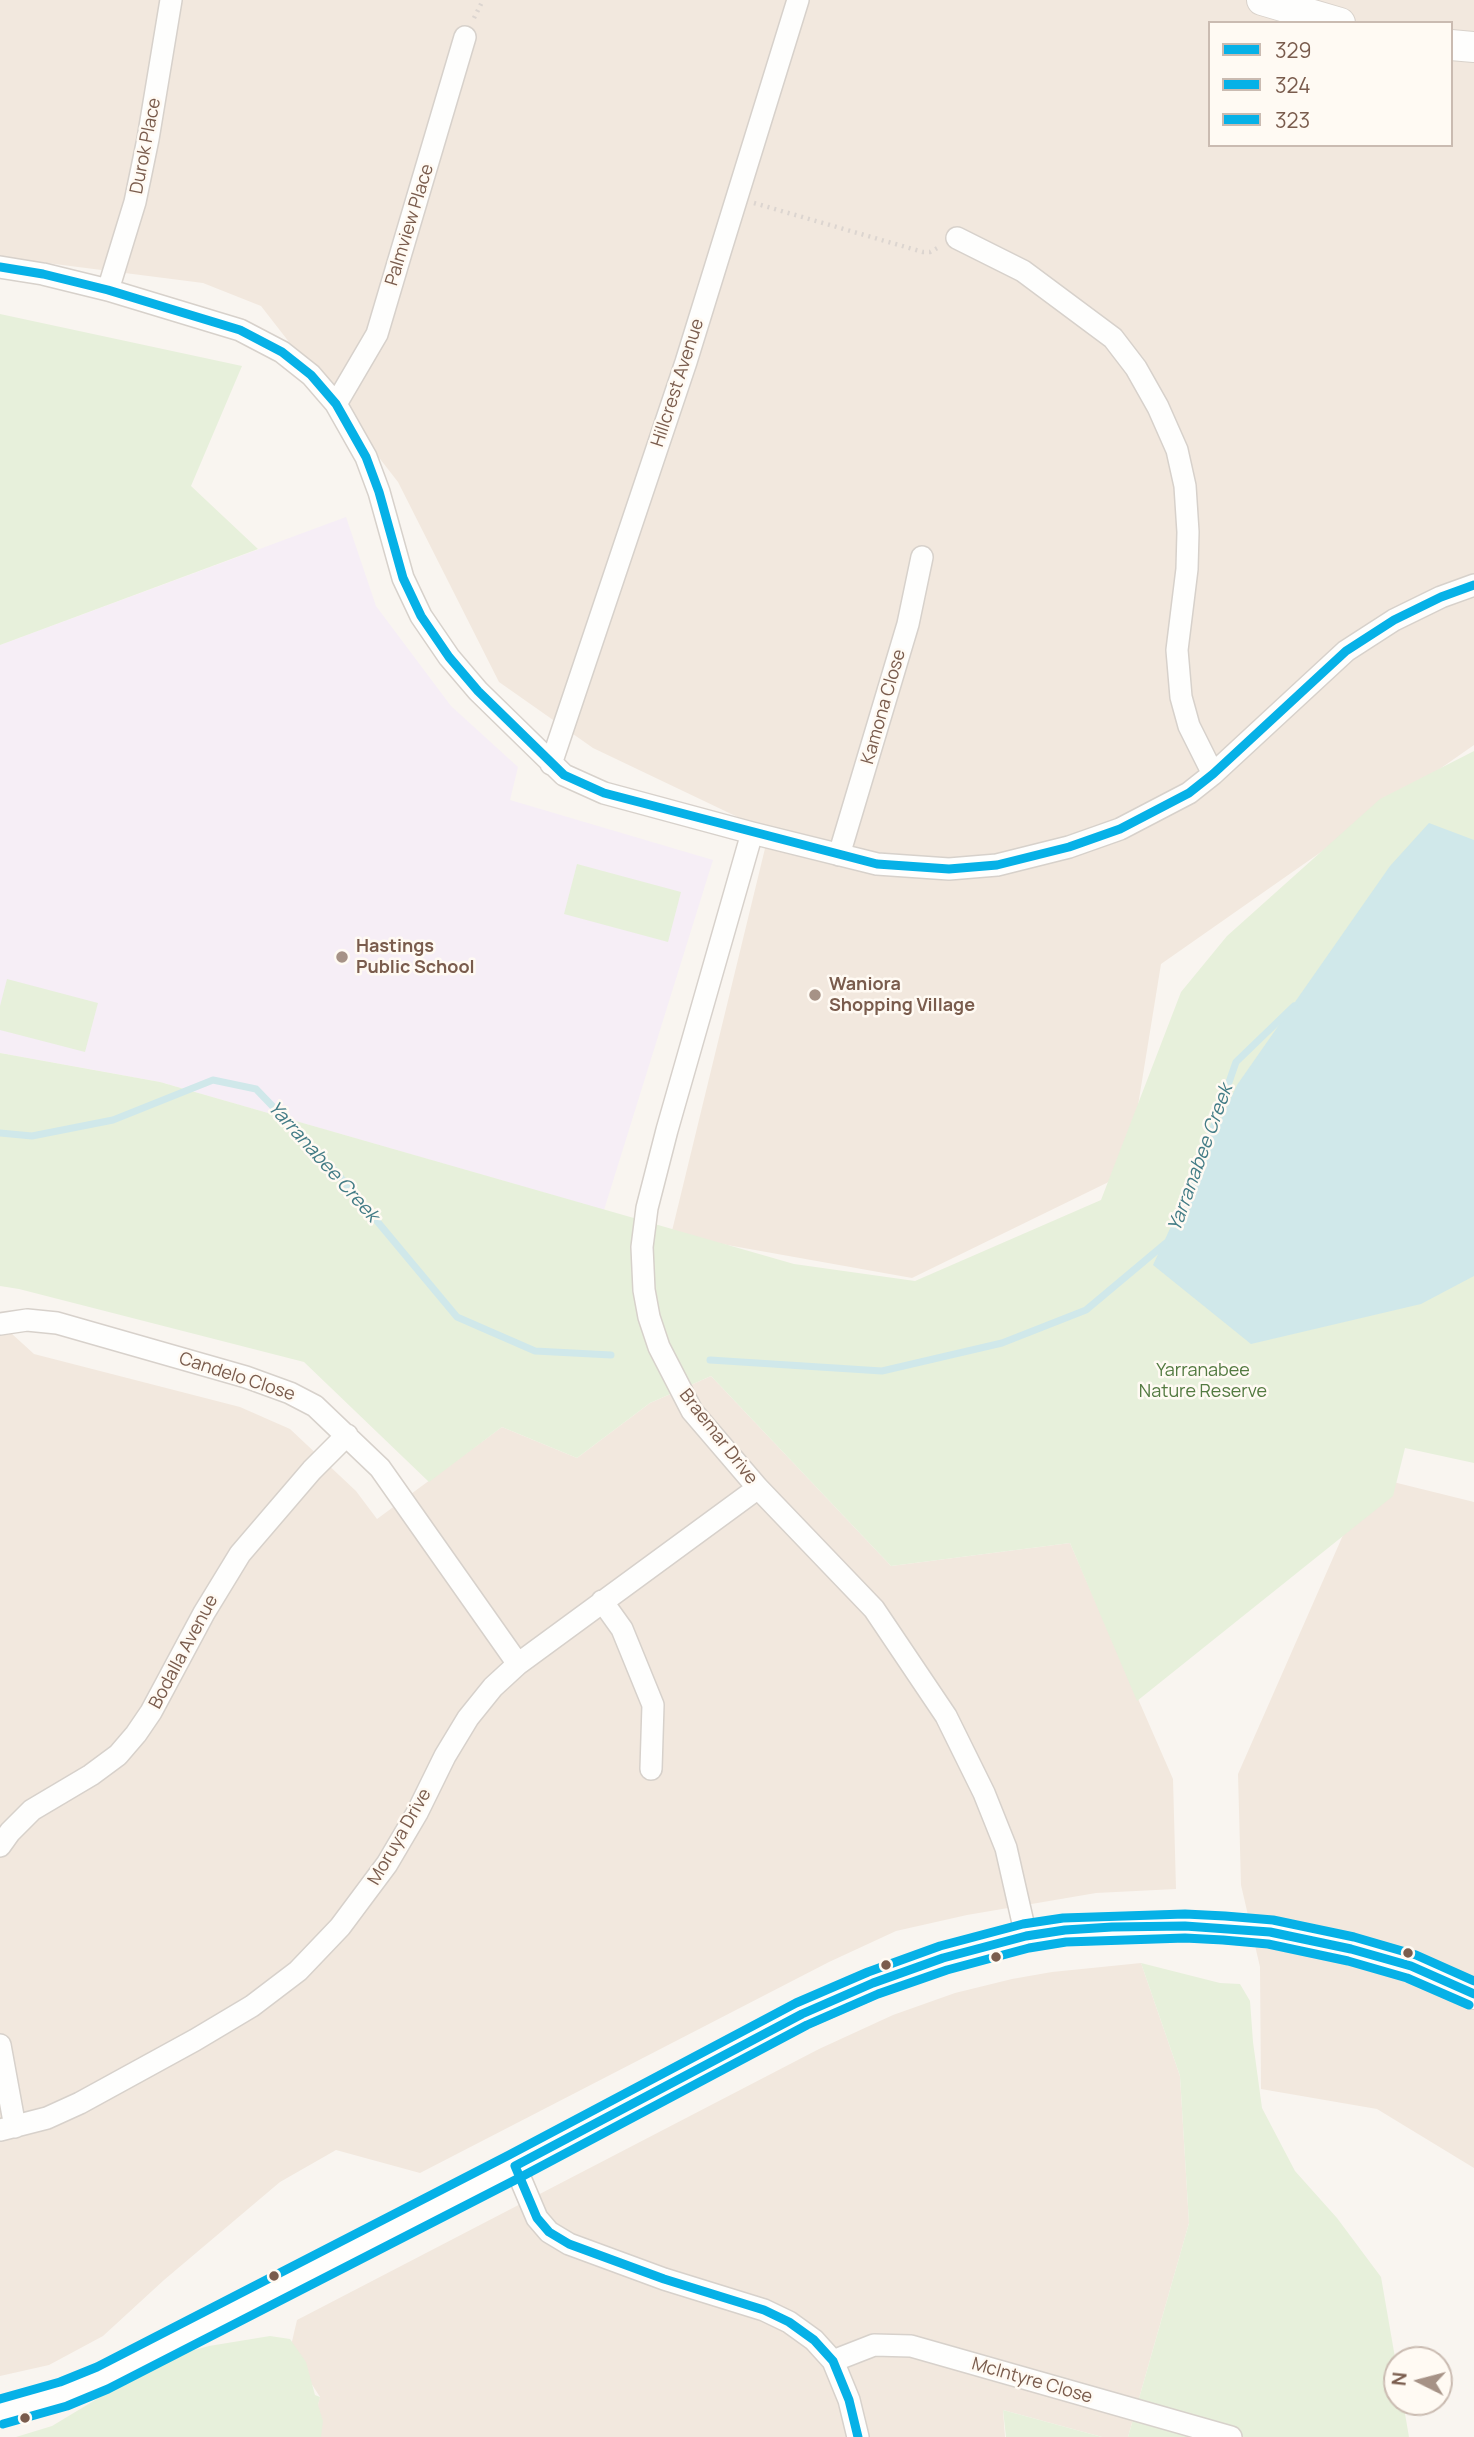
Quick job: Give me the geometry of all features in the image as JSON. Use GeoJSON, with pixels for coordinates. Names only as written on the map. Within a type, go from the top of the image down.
{"type":"FeatureCollection","features":[{"type":"Feature","properties":{"kind":"street","name":"Durok Place"},"geometry":{"type":"LineString","coordinates":[[108,290],[135,202],[171,0]]}},
{"type":"Feature","properties":{"kind":"street","name":"Hillcrest Avenue"},"geometry":{"type":"LineString","coordinates":[[551,764],[738,199],[798,0]]}},
{"type":"Feature","properties":{"kind":"street"},"geometry":{"type":"LineString","coordinates":[[1262,0],[1333,21]]}},
{"type":"Feature","properties":{"kind":"street","name":"Palmview Place"},"geometry":{"type":"LineString","coordinates":[[336,404],[377,334],[465,37]]}},
{"type":"Feature","properties":{"kind":"street"},"geometry":{"type":"LineString","coordinates":[[1453,45],[1474,47]]}},
{"type":"Feature","properties":{"kind":"street"},"geometry":{"type":"LineString","coordinates":[[957,238],[1023,271],[1113,338],[1136,368],[1158,407],[1177,450],[1185,485],[1187,569],[1177,650],[1181,697],[1189,726],[1213,774]]}},
{"type":"Feature","properties":{"kind":"street"},"geometry":{"type":"LineString","coordinates":[[0,267],[108,290],[204,318],[265,342],[311,375],[336,404],[366,457],[379,492],[402,578],[421,616],[449,657],[478,691],[551,764],[575,781],[604,793],[839,855],[915,867],[949,869],[996,866],[1069,847],[1120,829],[1189,793],[1346,651],[1394,620],[1441,597],[1474,585]]}},
{"type":"Feature","properties":{"kind":"street","name":"Kamona Close"},"geometry":{"type":"LineString","coordinates":[[839,855],[908,624],[922,557]]}},
{"type":"Feature","properties":{"kind":"street","name":"Braemar Drive"},"geometry":{"type":"LineString","coordinates":[[752,833],[647,1208],[642,1247],[649,1317],[659,1347],[692,1410],[758,1488],[874,1609],[946,1716],[984,1793],[1006,1848],[1026,1936]]}},
{"type":"Feature","properties":{"kind":"street","name":"Candelo Close"},"geometry":{"type":"LineString","coordinates":[[0,1324],[27,1320],[57,1323],[246,1377],[290,1393],[315,1406],[380,1468],[519,1664]]}},
{"type":"Feature","properties":{"kind":"street","name":"Bodalla Avenue"},"geometry":{"type":"LineString","coordinates":[[0,1846],[32,1810],[91,1775],[118,1755],[136,1734],[240,1554],[312,1470],[347,1435]]}},
{"type":"Feature","properties":{"kind":"street","name":"Moruya Drive"},"geometry":{"type":"LineString","coordinates":[[8,2129],[47,2118],[80,2103],[195,2040],[252,2006],[298,1970],[340,1927],[387,1864],[417,1813],[445,1756],[468,1718],[493,1687],[602,1601],[758,1488]]}},
{"type":"Feature","properties":{"kind":"street"},"geometry":{"type":"LineString","coordinates":[[602,1601],[622,1629],[653,1704],[651,1769]]}},
{"type":"Feature","properties":{"kind":"street"},"geometry":{"type":"LineString","coordinates":[[0,2412],[64,2394],[102,2378],[515,2166],[802,2014],[873,1983],[943,1958],[1026,1936],[1065,1930],[1185,1926],[1270,1932],[1351,1950],[1411,1966],[1474,1994]]}},
{"type":"Feature","properties":{"kind":"street"},"geometry":{"type":"LineString","coordinates":[[0,2045],[8,2129]]}},
{"type":"Feature","properties":{"kind":"street"},"geometry":{"type":"LineString","coordinates":[[515,2166],[537,2218],[549,2232],[569,2244],[664,2279],[764,2310],[789,2322],[814,2340],[833,2361],[849,2400],[858,2437]]}},
{"type":"Feature","properties":{"kind":"street","name":"McIntyre Close"},"geometry":{"type":"LineString","coordinates":[[833,2361],[874,2345],[911,2346],[1231,2437]]}},
{"type":"Feature","properties":{"kind":"path"},"geometry":{"type":"LineString","coordinates":[[738,199],[923,252],[930,252],[957,238]]}},
{"type":"Feature","properties":{"kind":"shaded area"},"geometry":{"type":"Polygon","coordinates":[[[0,0],[1474,0],[1474,745],[1161,964],[1127,1173],[912,1278],[671,1235],[769,832],[593,748],[499,682],[398,482],[261,306],[203,283],[0,257],[0,0]]]}},
{"type":"Feature","properties":{"kind":"shaded area","name":"Hastings Public School"},"geometry":{"type":"Polygon","coordinates":[[[346,517],[376,606],[451,706],[518,767],[510,800],[713,860],[604,1210],[160,1082],[0,1053],[0,645],[346,517]]]}},
{"type":"Feature","properties":{"kind":"shaded area"},"geometry":{"type":"Polygon","coordinates":[[[0,1323],[34,1354],[240,1407],[290,1429],[356,1491],[377,1519],[502,1427],[577,1458],[650,1403],[711,1376],[891,1566],[1070,1543],[1173,1779],[1176,1889],[1096,1893],[967,1915],[896,1931],[829,1962],[420,2173],[336,2150],[280,2182],[164,2280],[103,2336],[49,2365],[0,2376],[0,1323]]]}},
{"type":"Feature","properties":{"kind":"shaded area"},"geometry":{"type":"Polygon","coordinates":[[[1369,1476],[1474,1502],[1474,2168],[1377,2109],[1261,2089],[1260,1967],[1241,1885],[1238,1774],[1369,1476]]]}},
{"type":"Feature","properties":{"kind":"shaded area"},"geometry":{"type":"Polygon","coordinates":[[[1141,1963],[1180,2076],[1189,2223],[1128,2437],[1102,2437],[1003,2410],[1005,2437],[310,2437],[320,2397],[290,2350],[297,2320],[819,2049],[893,2015],[955,1993],[1012,1979],[1141,1963]]]}},
{"type":"Feature","properties":{"kind":"green space"},"geometry":{"type":"Polygon","coordinates":[[[0,314],[242,366],[191,486],[258,549],[0,645],[0,314]]]}},
{"type":"Feature","properties":{"kind":"green space","name":"Yarranabee Nature Reserve"},"geometry":{"type":"Polygon","coordinates":[[[1474,751],[1474,1463],[1405,1448],[1393,1496],[1137,1701],[1070,1543],[891,1566],[711,1376],[650,1403],[577,1458],[502,1427],[429,1482],[304,1362],[0,1286],[0,1053],[160,1082],[794,1264],[915,1281],[1101,1200],[1181,992],[1227,936],[1380,799],[1474,751]]]}},
{"type":"Feature","properties":{"kind":"green space"},"geometry":{"type":"Polygon","coordinates":[[[577,864],[681,892],[668,942],[564,914],[577,864]]]}},
{"type":"Feature","properties":{"kind":"green space"},"geometry":{"type":"Polygon","coordinates":[[[7,979],[98,1003],[85,1052],[0,1030],[0,1006],[7,979]]]}},
{"type":"Feature","properties":{"kind":"green space"},"geometry":{"type":"Polygon","coordinates":[[[1141,1963],[1220,1983],[1240,1984],[1250,2001],[1262,2108],[1295,2171],[1337,2218],[1381,2277],[1393,2346],[1383,2346],[1383,2416],[1405,2416],[1409,2437],[1128,2437],[1189,2223],[1180,2076],[1141,1963]]]}},
{"type":"Feature","properties":{"kind":"green space"},"geometry":{"type":"Polygon","coordinates":[[[270,2336],[290,2339],[306,2362],[315,2395],[320,2397],[318,2405],[323,2421],[321,2437],[16,2437],[52,2426],[165,2358],[209,2346],[270,2336]]]}},
{"type":"Feature","properties":{"kind":"green space"},"geometry":{"type":"Polygon","coordinates":[[[1003,2410],[1102,2437],[1006,2437],[1003,2410]]]}},
{"type":"Feature","properties":{"kind":"water"},"geometry":{"type":"Polygon","coordinates":[[[1429,823],[1474,840],[1474,1276],[1421,1304],[1251,1344],[1153,1265],[1237,1085],[1390,866],[1429,823]]]}},
{"type":"Feature","properties":{"kind":"waterway","name":"Yarranabee Creek"},"geometry":{"type":"LineString","coordinates":[[1200,1166],[1236,1062],[1294,1006]]}},
{"type":"Feature","properties":{"kind":"waterway","name":"Yarranabee Creek"},"geometry":{"type":"LineString","coordinates":[[0,1133],[32,1136],[113,1120],[213,1080],[256,1089],[336,1172],[457,1317],[535,1351],[611,1355]]}},
{"type":"Feature","properties":{"kind":"waterway","name":"Yarranabee Creek"},"geometry":{"type":"LineString","coordinates":[[710,1360],[882,1371],[1002,1343],[1086,1310],[1166,1243]]}},
{"type":"Feature","properties":{"kind":"transit line","name":"329"},"geometry":{"type":"LineString","coordinates":[[0,267],[43,274],[108,290],[240,330],[282,352],[311,375],[336,404],[366,457],[379,492],[403,578],[421,616],[449,657],[478,691],[564,775],[604,793],[877,864],[949,869],[997,865],[1069,847],[1120,829],[1189,793],[1346,651],[1394,620],[1441,597],[1474,585]]}},
{"type":"Feature","properties":{"kind":"transit line","name":"323"},"geometry":{"type":"LineString","coordinates":[[0,2399],[60,2382],[97,2367],[509,2155],[796,2003],[868,1972],[940,1946],[1023,1924],[1063,1918],[1185,1914],[1225,1916],[1273,1920],[1354,1937],[1416,1955],[1474,1981]]}},
{"type":"Feature","properties":{"kind":"transit line","name":"329"},"geometry":{"type":"LineString","coordinates":[[858,2437],[849,2400],[833,2361],[814,2340],[789,2322],[764,2310],[664,2279],[569,2244],[549,2232],[537,2218],[515,2166],[802,2014],[873,1983],[943,1958],[1026,1936],[1112,1927],[1185,1926],[1270,1932],[1351,1949],[1411,1966],[1474,1994]]}},
{"type":"Feature","properties":{"kind":"transit line","name":"324"},"geometry":{"type":"LineString","coordinates":[[3,2424],[67,2406],[108,2389],[521,2177],[807,2025],[878,1994],[947,1970],[1029,1948],[1066,1942],[1185,1938],[1223,1940],[1268,1944],[1348,1961],[1407,1978],[1469,2005]]}},
{"type":"Feature","properties":{"kind":"place","name":"Hastings Public School"},"geometry":{"type":"Point","coordinates":[342,957]}},
{"type":"Feature","properties":{"kind":"place","name":"Waniora Shopping Village"},"geometry":{"type":"Point","coordinates":[815,995]}}]}
